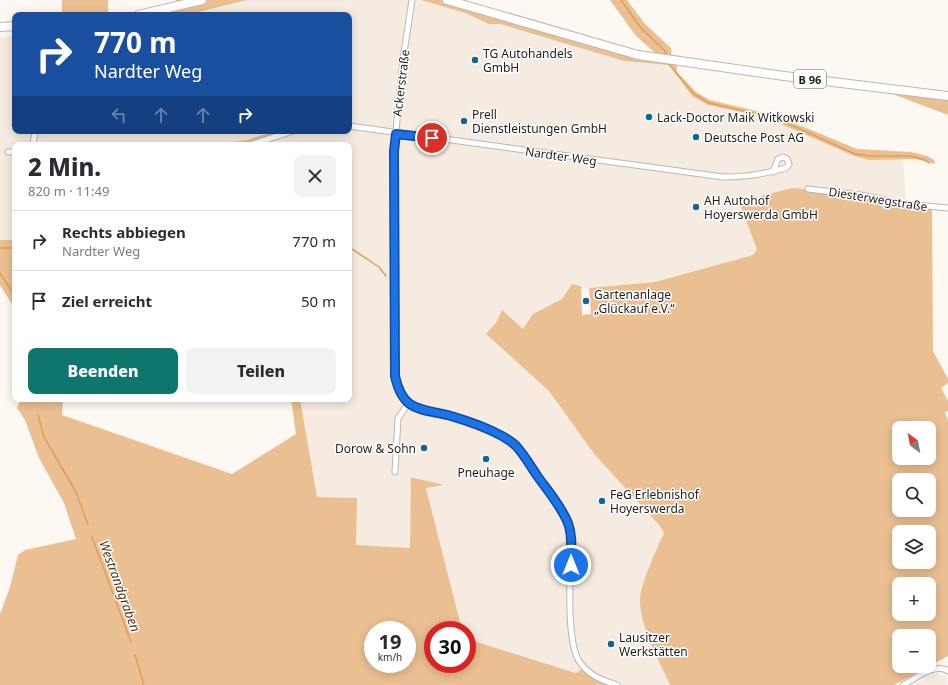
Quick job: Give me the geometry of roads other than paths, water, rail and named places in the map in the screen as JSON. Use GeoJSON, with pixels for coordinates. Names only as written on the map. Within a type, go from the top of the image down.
{"type":"FeatureCollection","features":[{"type":"Feature","properties":{"kind":"main road"},"geometry":{"type":"LineString","coordinates":[[151,12],[202,0]]}},
{"type":"Feature","properties":{"kind":"main road","name":"B 96"},"geometry":{"type":"LineString","coordinates":[[447,0],[607,47],[662,59],[948,96]]}},
{"type":"Feature","properties":{"kind":"main road"},"geometry":{"type":"LineString","coordinates":[[0,27],[12,26]]}},
{"type":"Feature","properties":{"kind":"street","name":"Ackerstraße"},"geometry":{"type":"LineString","coordinates":[[412,0],[394,151],[395,376],[400,392],[409,403],[425,412],[447,415],[469,421],[501,435],[517,447],[562,510],[568,522],[571,535],[571,638],[578,660],[596,678],[617,685]]}},
{"type":"Feature","properties":{"kind":"street","name":"Nardter Weg"},"geometry":{"type":"LineString","coordinates":[[352,127],[396,134],[723,177],[746,177],[773,172]]}},
{"type":"Feature","properties":{"kind":"street"},"geometry":{"type":"LineString","coordinates":[[259,142],[284,134]]}},
{"type":"Feature","properties":{"kind":"street","name":"Diesterwegstraße"},"geometry":{"type":"LineString","coordinates":[[808,188],[860,195],[906,204],[948,208]]}},
{"type":"Feature","properties":{"kind":"street"},"geometry":{"type":"LineString","coordinates":[[394,472],[398,418],[409,403]]}},
{"type":"Feature","properties":{"kind":"street"},"geometry":{"type":"LineString","coordinates":[[903,685],[934,668],[947,669]]}},
{"type":"Feature","properties":{"kind":"waterway"},"geometry":{"type":"LineString","coordinates":[[621,0],[641,28],[665,51],[666,55]]}},
{"type":"Feature","properties":{"kind":"waterway"},"geometry":{"type":"LineString","coordinates":[[668,63],[694,94],[709,103],[765,116],[798,128],[855,154],[870,156],[911,156],[925,160],[929,163]]}},
{"type":"Feature","properties":{"kind":"waterway"},"geometry":{"type":"LineString","coordinates":[[0,248],[11,248]]}},
{"type":"Feature","properties":{"kind":"waterway"},"geometry":{"type":"LineString","coordinates":[[352,249],[379,267],[386,276]]}},
{"type":"Feature","properties":{"kind":"waterway","name":"Westrandgraben"},"geometry":{"type":"LineString","coordinates":[[0,273],[12,291]]}},
{"type":"Feature","properties":{"kind":"waterway","name":"Westrandgraben"},"geometry":{"type":"LineString","coordinates":[[38,415],[44,437],[76,492],[88,525]]}},
{"type":"Feature","properties":{"kind":"waterway","name":"Westrandgraben"},"geometry":{"type":"LineString","coordinates":[[92,537],[131,642]]}},
{"type":"Feature","properties":{"kind":"waterway","name":"Westrandgraben"},"geometry":{"type":"LineString","coordinates":[[135,655],[144,685]]}},
{"type":"Feature","properties":{"kind":"place","name":"TG Autohandels GmbH"},"geometry":{"type":"Point","coordinates":[475,60]}},
{"type":"Feature","properties":{"kind":"place","name":"Lack-Doctor Maik Witkowski"},"geometry":{"type":"Point","coordinates":[649,117]}},
{"type":"Feature","properties":{"kind":"place","name":"Prell Dienstleistungen GmbH"},"geometry":{"type":"Point","coordinates":[464,121]}},
{"type":"Feature","properties":{"kind":"place","name":"Deutsche Post AG"},"geometry":{"type":"Point","coordinates":[696,137]}},
{"type":"Feature","properties":{"kind":"place","name":"AH Autohof Hoyerswerda GmbH"},"geometry":{"type":"Point","coordinates":[696,207]}},
{"type":"Feature","properties":{"kind":"place","name":"Gartenanlage „Glückauf e.V.“"},"geometry":{"type":"Point","coordinates":[586,301]}},
{"type":"Feature","properties":{"kind":"place","name":"Dorow & Sohn"},"geometry":{"type":"Point","coordinates":[424,448]}},
{"type":"Feature","properties":{"kind":"place","name":"Pneuhage"},"geometry":{"type":"Point","coordinates":[486,459]}},
{"type":"Feature","properties":{"kind":"place","name":"FeG Erlebnishof Hoyerswerda"},"geometry":{"type":"Point","coordinates":[602,501]}},
{"type":"Feature","properties":{"kind":"place","name":"Lausitzer Werkstätten"},"geometry":{"type":"Point","coordinates":[611,644]}}]}
